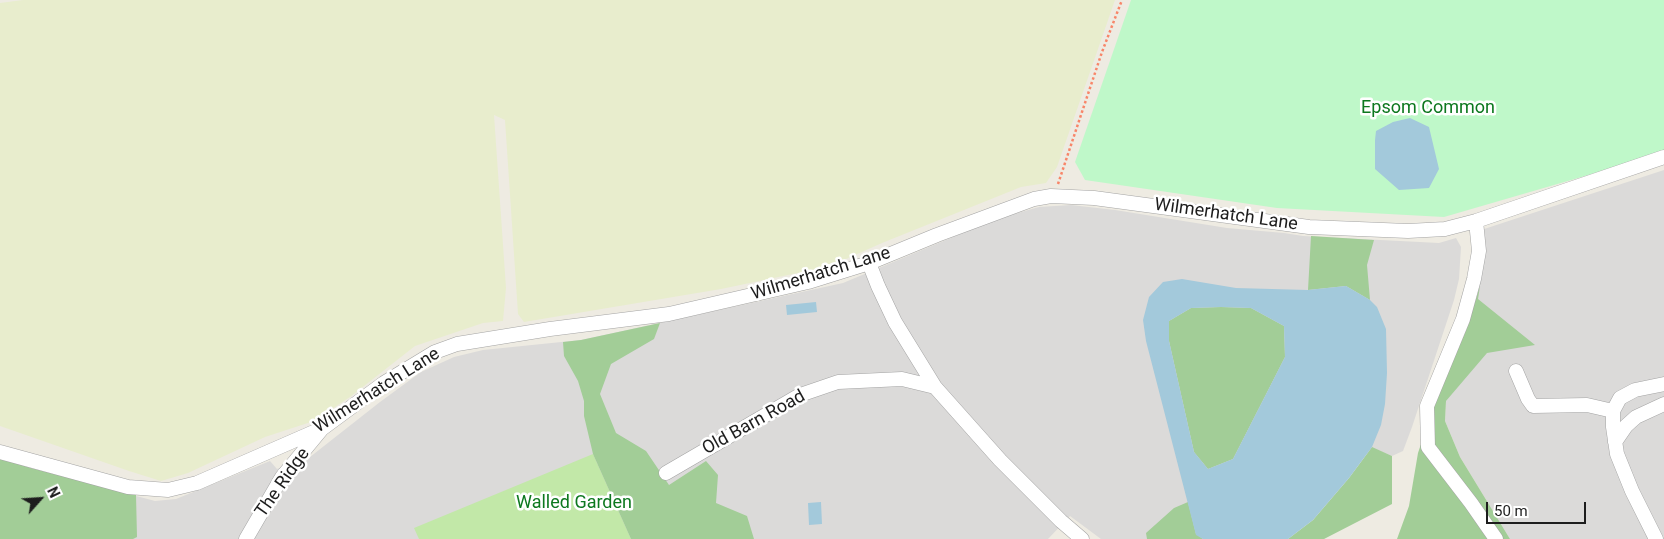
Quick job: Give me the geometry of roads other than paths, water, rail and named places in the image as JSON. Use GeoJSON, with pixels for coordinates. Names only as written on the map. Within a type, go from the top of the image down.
{"type":"FeatureCollection","features":[{"type":"Feature","properties":{"kind":"street","name":"Wilmerhatch Lane"},"geometry":{"type":"LineString","coordinates":[[0,452],[128,487],[168,490],[197,483],[323,428],[384,383],[435,352],[457,344],[550,329],[669,314],[808,282],[869,263],[1034,198],[1052,196],[1094,198],[1309,227],[1408,231],[1445,229],[1476,221],[1664,157]]}},
{"type":"Feature","properties":{"kind":"street"},"geometry":{"type":"LineString","coordinates":[[1476,221],[1479,251],[1474,279],[1463,319],[1427,406],[1428,447],[1496,539]]}},
{"type":"Feature","properties":{"kind":"street"},"geometry":{"type":"LineString","coordinates":[[869,263],[896,322],[935,387],[1000,460],[1060,521],[1082,539]]}},
{"type":"Feature","properties":{"kind":"street"},"geometry":{"type":"LineString","coordinates":[[1516,371],[1528,399],[1534,406],[1587,405],[1613,411]]}},
{"type":"Feature","properties":{"kind":"street","name":"Old Barn Road"},"geometry":{"type":"LineString","coordinates":[[666,473],[800,395],[838,382],[902,379],[935,387]]}},
{"type":"Feature","properties":{"kind":"street"},"geometry":{"type":"LineString","coordinates":[[1656,539],[1632,491],[1617,454],[1613,411],[1620,398],[1634,390],[1664,384]]}},
{"type":"Feature","properties":{"kind":"street"},"geometry":{"type":"LineString","coordinates":[[1615,442],[1626,426],[1636,417],[1664,404]]}},
{"type":"Feature","properties":{"kind":"street","name":"The Ridge"},"geometry":{"type":"LineString","coordinates":[[246,539],[282,477],[323,428]]}},
{"type":"Feature","properties":{"kind":"water"},"geometry":{"type":"Polygon","coordinates":[[[1410,118],[1429,127],[1439,169],[1429,188],[1399,190],[1375,169],[1376,131],[1393,122],[1410,118]]]}},
{"type":"Feature","properties":{"kind":"water"},"geometry":{"type":"Polygon","coordinates":[[[1182,279],[1236,288],[1308,290],[1346,286],[1370,300],[1377,307],[1386,329],[1387,373],[1385,404],[1381,425],[1372,447],[1349,478],[1313,520],[1288,539],[1203,539],[1196,535],[1146,341],[1143,320],[1149,297],[1163,282],[1182,279]],[[1191,308],[1169,321],[1169,341],[1194,452],[1208,469],[1233,459],[1285,357],[1284,326],[1251,308],[1191,308]]]}},
{"type":"Feature","properties":{"kind":"water"},"geometry":{"type":"Polygon","coordinates":[[[816,302],[817,312],[787,315],[786,305],[816,302]]]}},
{"type":"Feature","properties":{"kind":"water"},"geometry":{"type":"Polygon","coordinates":[[[821,502],[822,524],[809,525],[808,503],[821,502]]]}},
{"type":"Feature","properties":{"kind":"park label","name":"Epsom Common"},"geometry":{"type":"Point","coordinates":[1428,108]}},
{"type":"Feature","properties":{"kind":"park label","name":"Walled Garden"},"geometry":{"type":"Point","coordinates":[574,503]}}]}
